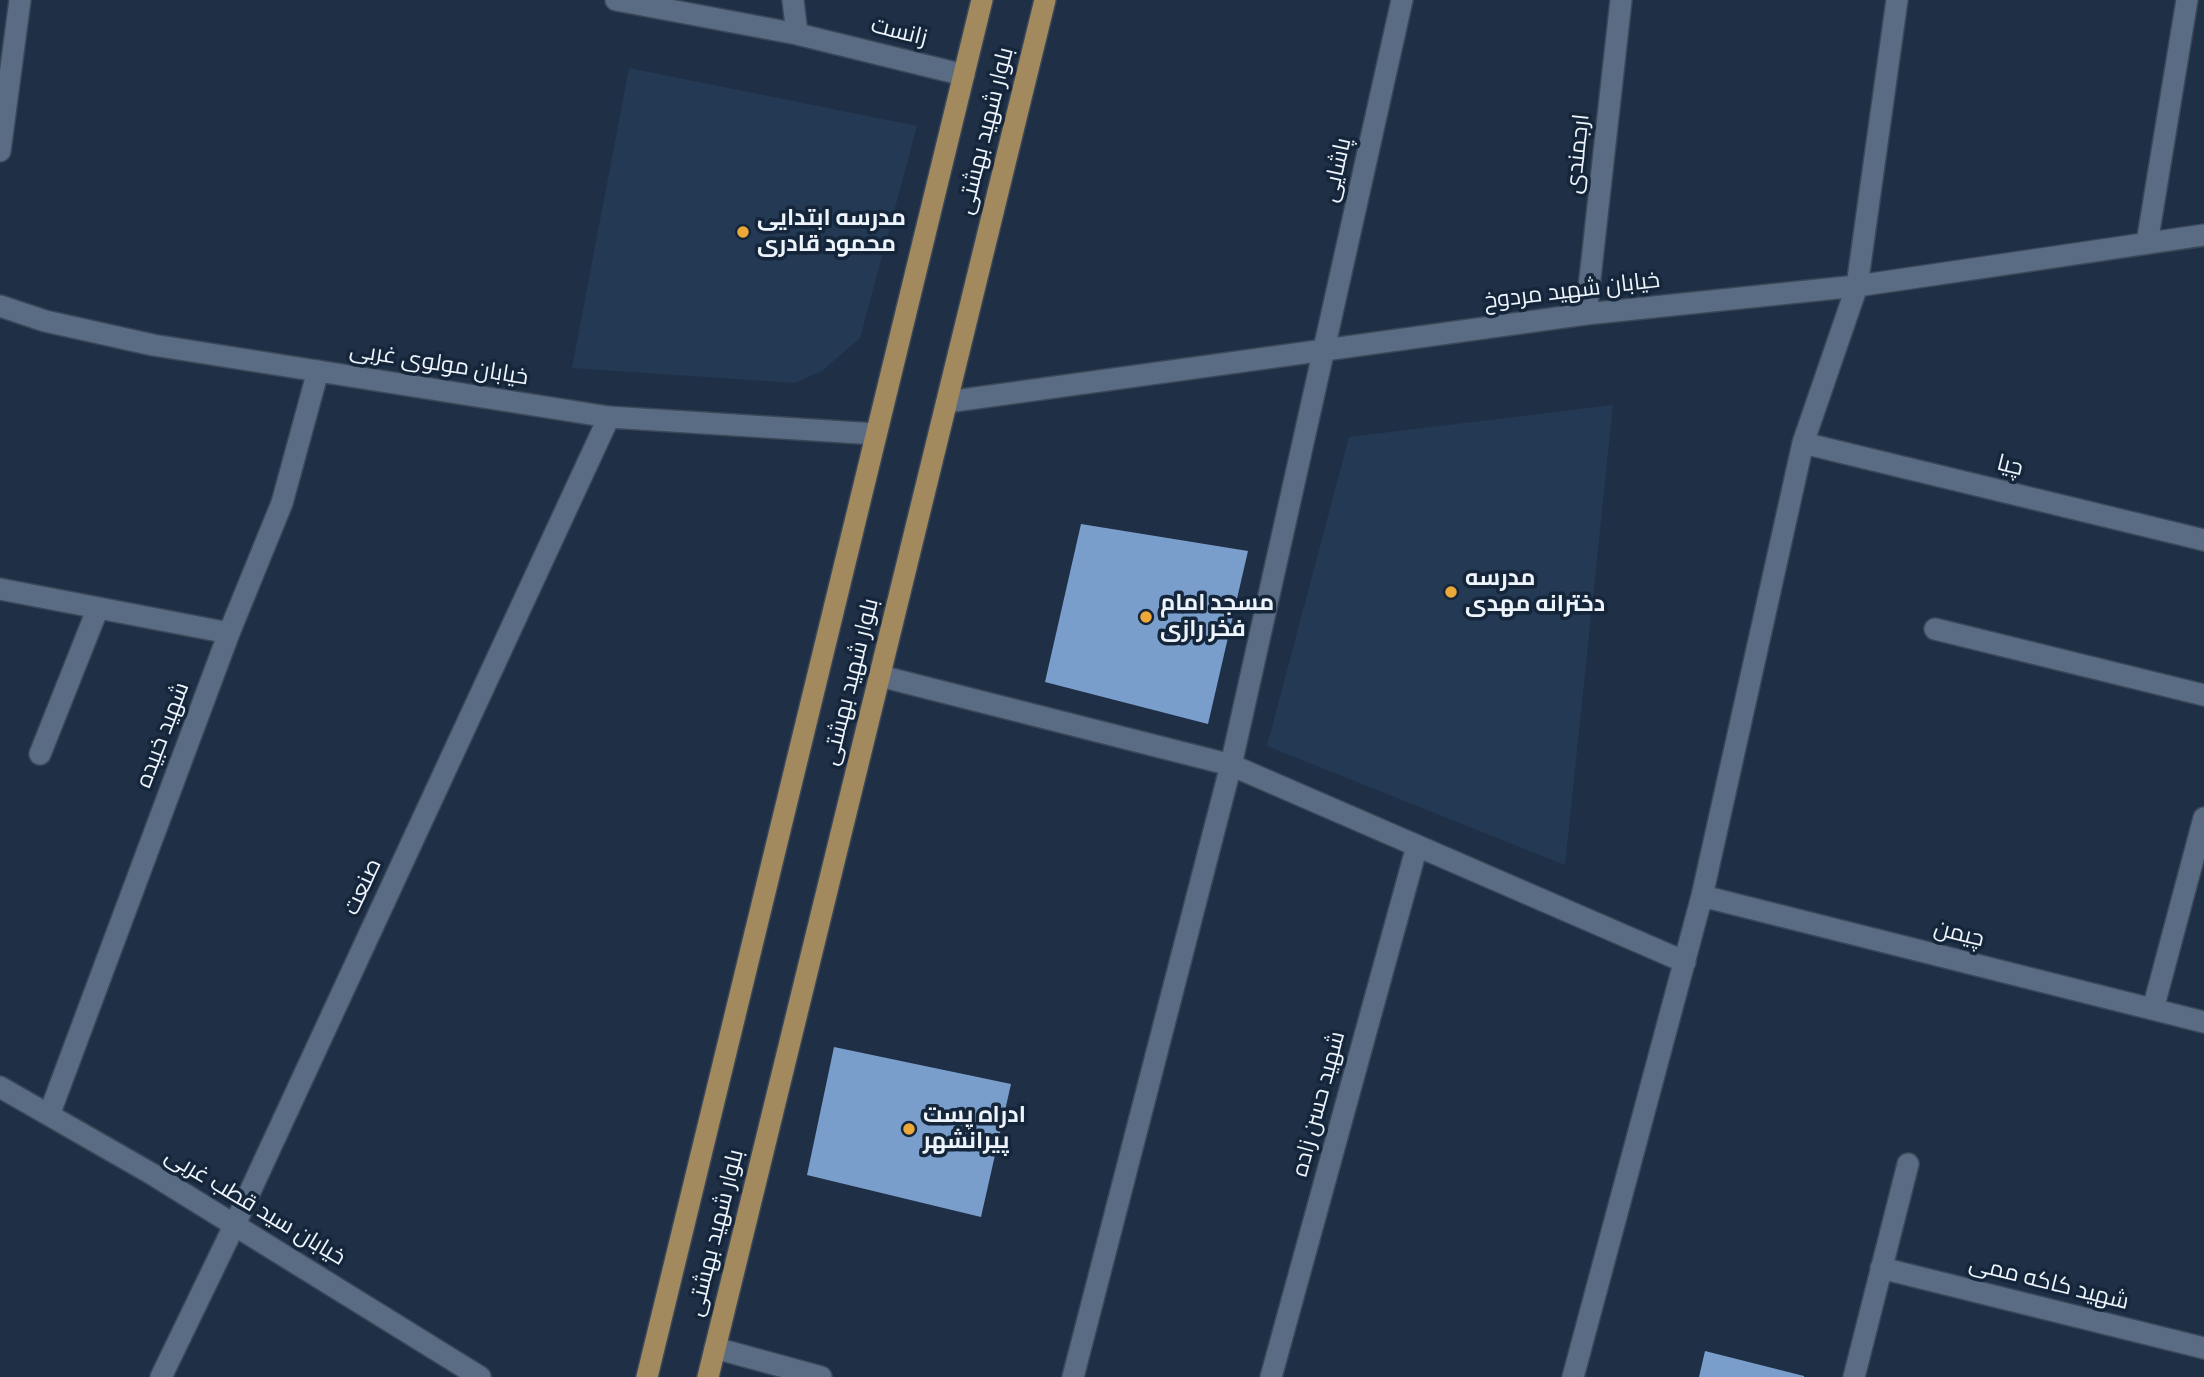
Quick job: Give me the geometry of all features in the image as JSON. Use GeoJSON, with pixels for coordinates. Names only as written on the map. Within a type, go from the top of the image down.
{"type":"FeatureCollection","features":[{"type":"Feature","properties":{"kind":"main road","name":"بلوار شهید بهشتی"},"geometry":{"type":"LineString","coordinates":[[647,1377],[982,0]]}},
{"type":"Feature","properties":{"kind":"main road","name":"بلوار شهید بهشتی"},"geometry":{"type":"LineString","coordinates":[[708,1377],[1045,0]]}},
{"type":"Feature","properties":{"kind":"street"},"geometry":{"type":"LineString","coordinates":[[0,151],[2,111],[20,0]]}},
{"type":"Feature","properties":{"kind":"street","name":"زانست"},"geometry":{"type":"LineString","coordinates":[[616,0],[797,34],[964,75]]}},
{"type":"Feature","properties":{"kind":"street"},"geometry":{"type":"LineString","coordinates":[[793,0],[797,34]]}},
{"type":"Feature","properties":{"kind":"street","name":"پاشایی"},"geometry":{"type":"LineString","coordinates":[[1073,1377],[1231,765],[1402,0]]}},
{"type":"Feature","properties":{"kind":"street","name":"ارجمندی"},"geometry":{"type":"LineString","coordinates":[[1586,314],[1621,0]]}},
{"type":"Feature","properties":{"kind":"street"},"geometry":{"type":"LineString","coordinates":[[1573,1377],[1702,896],[1803,443],[1857,285],[1897,0]]}},
{"type":"Feature","properties":{"kind":"street"},"geometry":{"type":"LineString","coordinates":[[2147,243],[2188,0]]}},
{"type":"Feature","properties":{"kind":"street","name":"خیابان شهید مردوخ"},"geometry":{"type":"LineString","coordinates":[[947,402],[1586,314],[1857,285],[2204,234]]}},
{"type":"Feature","properties":{"kind":"street","name":"خیابان مولوی غربی"},"geometry":{"type":"LineString","coordinates":[[0,306],[45,321],[153,345],[609,417],[876,435]]}},
{"type":"Feature","properties":{"kind":"street","name":"شهید خبیده"},"geometry":{"type":"LineString","coordinates":[[49,1115],[229,633],[282,503],[318,371]]}},
{"type":"Feature","properties":{"kind":"street","name":"صنعت"},"geometry":{"type":"LineString","coordinates":[[160,1377],[235,1224],[609,417]]}},
{"type":"Feature","properties":{"kind":"street","name":"چیا"},"geometry":{"type":"LineString","coordinates":[[1803,443],[2204,540]]}},
{"type":"Feature","properties":{"kind":"street"},"geometry":{"type":"LineString","coordinates":[[0,589],[229,633]]}},
{"type":"Feature","properties":{"kind":"street"},"geometry":{"type":"LineString","coordinates":[[40,754],[98,608]]}},
{"type":"Feature","properties":{"kind":"street"},"geometry":{"type":"LineString","coordinates":[[1935,629],[2204,695]]}},
{"type":"Feature","properties":{"kind":"street"},"geometry":{"type":"LineString","coordinates":[[880,676],[1231,765],[1685,962]]}},
{"type":"Feature","properties":{"kind":"street"},"geometry":{"type":"LineString","coordinates":[[2152,1009],[2204,818]]}},
{"type":"Feature","properties":{"kind":"street","name":"شهید حسن زاده"},"geometry":{"type":"LineString","coordinates":[[1271,1377],[1417,846]]}},
{"type":"Feature","properties":{"kind":"street","name":"چیمن"},"geometry":{"type":"LineString","coordinates":[[1702,896],[2204,1022]]}},
{"type":"Feature","properties":{"kind":"street","name":"خیابان سید قطب غربی"},"geometry":{"type":"LineString","coordinates":[[0,1087],[235,1224],[480,1377]]}},
{"type":"Feature","properties":{"kind":"street"},"geometry":{"type":"LineString","coordinates":[[1854,1377],[1908,1164]]}},
{"type":"Feature","properties":{"kind":"street","name":"شهید کاکه ممی"},"geometry":{"type":"LineString","coordinates":[[1881,1268],[2204,1348]]}},
{"type":"Feature","properties":{"kind":"street"},"geometry":{"type":"LineString","coordinates":[[715,1348],[821,1377]]}},
{"type":"Feature","properties":{"kind":"shaded area","name":"مدرسه ابتدایى محمود قادرى"},"geometry":{"type":"Polygon","coordinates":[[[629,68],[917,126],[860,338],[822,371],[795,383],[572,368],[629,68]]]}},
{"type":"Feature","properties":{"kind":"shaded area","name":"مدرسه دخترانه مهدی"},"geometry":{"type":"Polygon","coordinates":[[[1613,405],[1565,865],[1267,746],[1349,437],[1613,405]]]}},
{"type":"Feature","properties":{"kind":"building","name":"مسجد امام فخر رازی"},"geometry":{"type":"Polygon","coordinates":[[[1081,524],[1248,551],[1208,724],[1045,682],[1081,524]]]}},
{"type":"Feature","properties":{"kind":"building","name":"ادراه پست پیرانشهر"},"geometry":{"type":"Polygon","coordinates":[[[834,1047],[1011,1084],[981,1217],[807,1175],[834,1047]]]}},
{"type":"Feature","properties":{"kind":"building"},"geometry":{"type":"Polygon","coordinates":[[[1705,1351],[1804,1376],[1804,1377],[1699,1377],[1705,1351]]]}},
{"type":"Feature","properties":{"kind":"place","name":"مدرسه ابتدایى محمود قادرى"},"geometry":{"type":"Point","coordinates":[743,232]}},
{"type":"Feature","properties":{"kind":"place","name":"مدرسه دخترانه مهدی"},"geometry":{"type":"Point","coordinates":[1451,592]}},
{"type":"Feature","properties":{"kind":"place","name":"مسجد امام فخر رازی"},"geometry":{"type":"Point","coordinates":[1146,617]}},
{"type":"Feature","properties":{"kind":"place","name":"ادراه پست پیرانشهر"},"geometry":{"type":"Point","coordinates":[909,1129]}}]}
